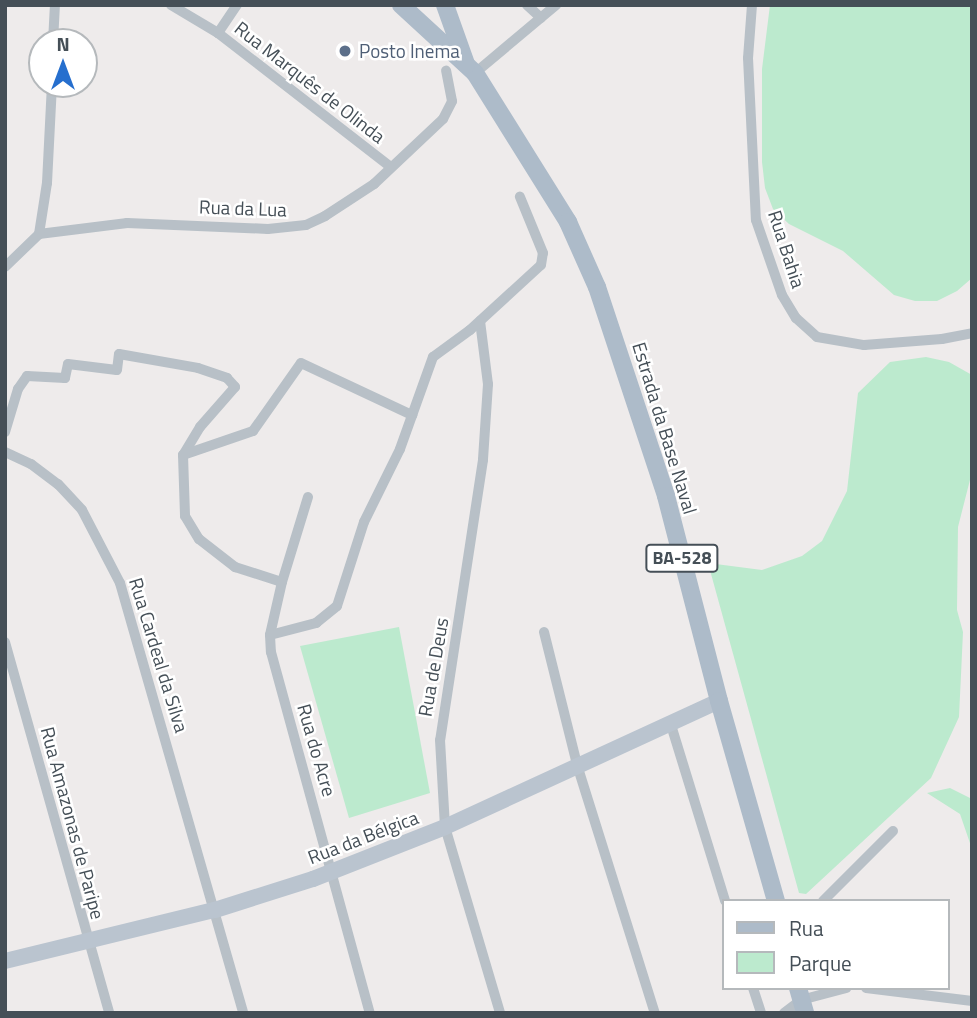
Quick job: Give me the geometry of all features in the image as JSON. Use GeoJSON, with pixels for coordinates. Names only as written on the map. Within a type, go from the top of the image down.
{"type":"FeatureCollection","features":[{"type":"Feature","properties":{"kind":"main road","name":"BA-528"},"geometry":{"type":"LineString","coordinates":[[401,5],[471,68]]}},
{"type":"Feature","properties":{"kind":"main road"},"geometry":{"type":"LineString","coordinates":[[445,5],[471,68]]}},
{"type":"Feature","properties":{"kind":"main road","name":"Estrada da Base Naval"},"geometry":{"type":"LineString","coordinates":[[471,68],[568,222],[597,287],[666,496],[719,701],[775,899]]}},
{"type":"Feature","properties":{"kind":"main road","name":"Rua da Bélgica"},"geometry":{"type":"LineString","coordinates":[[5,961],[86,939],[215,910],[332,872],[445,827],[719,701]]}},
{"type":"Feature","properties":{"kind":"street"},"geometry":{"type":"LineString","coordinates":[[54,28],[55,5]]}},
{"type":"Feature","properties":{"kind":"street","name":"Rua Marquês de Olinda"},"geometry":{"type":"LineString","coordinates":[[171,5],[218,33],[391,167]]}},
{"type":"Feature","properties":{"kind":"street"},"geometry":{"type":"LineString","coordinates":[[218,33],[237,5]]}},
{"type":"Feature","properties":{"kind":"street"},"geometry":{"type":"LineString","coordinates":[[527,5],[541,18]]}},
{"type":"Feature","properties":{"kind":"street"},"geometry":{"type":"LineString","coordinates":[[471,68],[556,5]]}},
{"type":"Feature","properties":{"kind":"street","name":"Rua Bahia"},"geometry":{"type":"LineString","coordinates":[[752,5],[748,58],[756,220],[782,295],[796,318],[817,337],[864,345],[942,339],[972,333]]}},
{"type":"Feature","properties":{"kind":"street","name":"Rua da Lua"},"geometry":{"type":"LineString","coordinates":[[39,234],[127,223],[287,228],[325,216],[374,184],[448,112],[452,101],[446,71]]}},
{"type":"Feature","properties":{"kind":"street"},"geometry":{"type":"LineString","coordinates":[[5,267],[39,234],[47,183],[51,98]]}},
{"type":"Feature","properties":{"kind":"street"},"geometry":{"type":"LineString","coordinates":[[270,635],[316,623],[337,606],[363,522],[400,449],[433,357],[480,321],[543,261],[543,253],[520,197]]}},
{"type":"Feature","properties":{"kind":"street","name":"Rua de Deus"},"geometry":{"type":"LineString","coordinates":[[480,321],[488,384],[479,502],[439,740],[445,827],[500,1013]]}},
{"type":"Feature","properties":{"kind":"street"},"geometry":{"type":"LineString","coordinates":[[5,432],[18,389],[27,376],[65,379],[68,364],[117,370],[120,354],[198,368],[227,379],[235,387],[200,427],[183,455],[185,516],[199,539],[235,567],[282,582]]}},
{"type":"Feature","properties":{"kind":"street"},"geometry":{"type":"LineString","coordinates":[[183,455],[253,431],[301,363],[412,415]]}},
{"type":"Feature","properties":{"kind":"street","name":"Rua Cardeal da Silva"},"geometry":{"type":"LineString","coordinates":[[5,452],[31,464],[58,484],[82,510],[120,583],[243,1013]]}},
{"type":"Feature","properties":{"kind":"street","name":"Rua do Acre"},"geometry":{"type":"LineString","coordinates":[[308,497],[282,582],[270,635],[271,652],[370,1013]]}},
{"type":"Feature","properties":{"kind":"street"},"geometry":{"type":"LineString","coordinates":[[544,632],[578,768],[655,1013]]}},
{"type":"Feature","properties":{"kind":"street","name":"Rua Amazonas de Paripe"},"geometry":{"type":"LineString","coordinates":[[5,642],[86,939],[109,1013]]}},
{"type":"Feature","properties":{"kind":"street"},"geometry":{"type":"LineString","coordinates":[[671,725],[724,899]]}},
{"type":"Feature","properties":{"kind":"street"},"geometry":{"type":"LineString","coordinates":[[825,899],[893,831]]}},
{"type":"Feature","properties":{"kind":"street"},"geometry":{"type":"LineString","coordinates":[[754,990],[761,1013]]}},
{"type":"Feature","properties":{"kind":"street"},"geometry":{"type":"LineString","coordinates":[[784,1013],[801,1000],[838,990]]}},
{"type":"Feature","properties":{"kind":"street"},"geometry":{"type":"LineString","coordinates":[[882,990],[972,1001]]}},
{"type":"Feature","properties":{"kind":"green space"},"geometry":{"type":"Polygon","coordinates":[[[770,5],[972,5],[972,278],[957,291],[937,301],[915,301],[894,295],[843,251],[789,224],[773,209],[765,188],[762,162],[762,69],[770,5]]]}},
{"type":"Feature","properties":{"kind":"green space"},"geometry":{"type":"Polygon","coordinates":[[[926,357],[949,362],[972,375],[972,472],[958,527],[957,610],[963,632],[959,717],[931,778],[806,894],[799,893],[708,563],[762,570],[802,556],[822,541],[847,491],[858,393],[890,362],[926,357]]]}},
{"type":"Feature","properties":{"kind":"green space"},"geometry":{"type":"Polygon","coordinates":[[[399,627],[430,793],[349,818],[300,646],[399,627]]]}},
{"type":"Feature","properties":{"kind":"green space"},"geometry":{"type":"Polygon","coordinates":[[[950,788],[972,799],[972,849],[960,814],[927,793],[950,788]]]}},
{"type":"Feature","properties":{"kind":"place","name":"Posto Inema"},"geometry":{"type":"Point","coordinates":[345,51]}}]}
